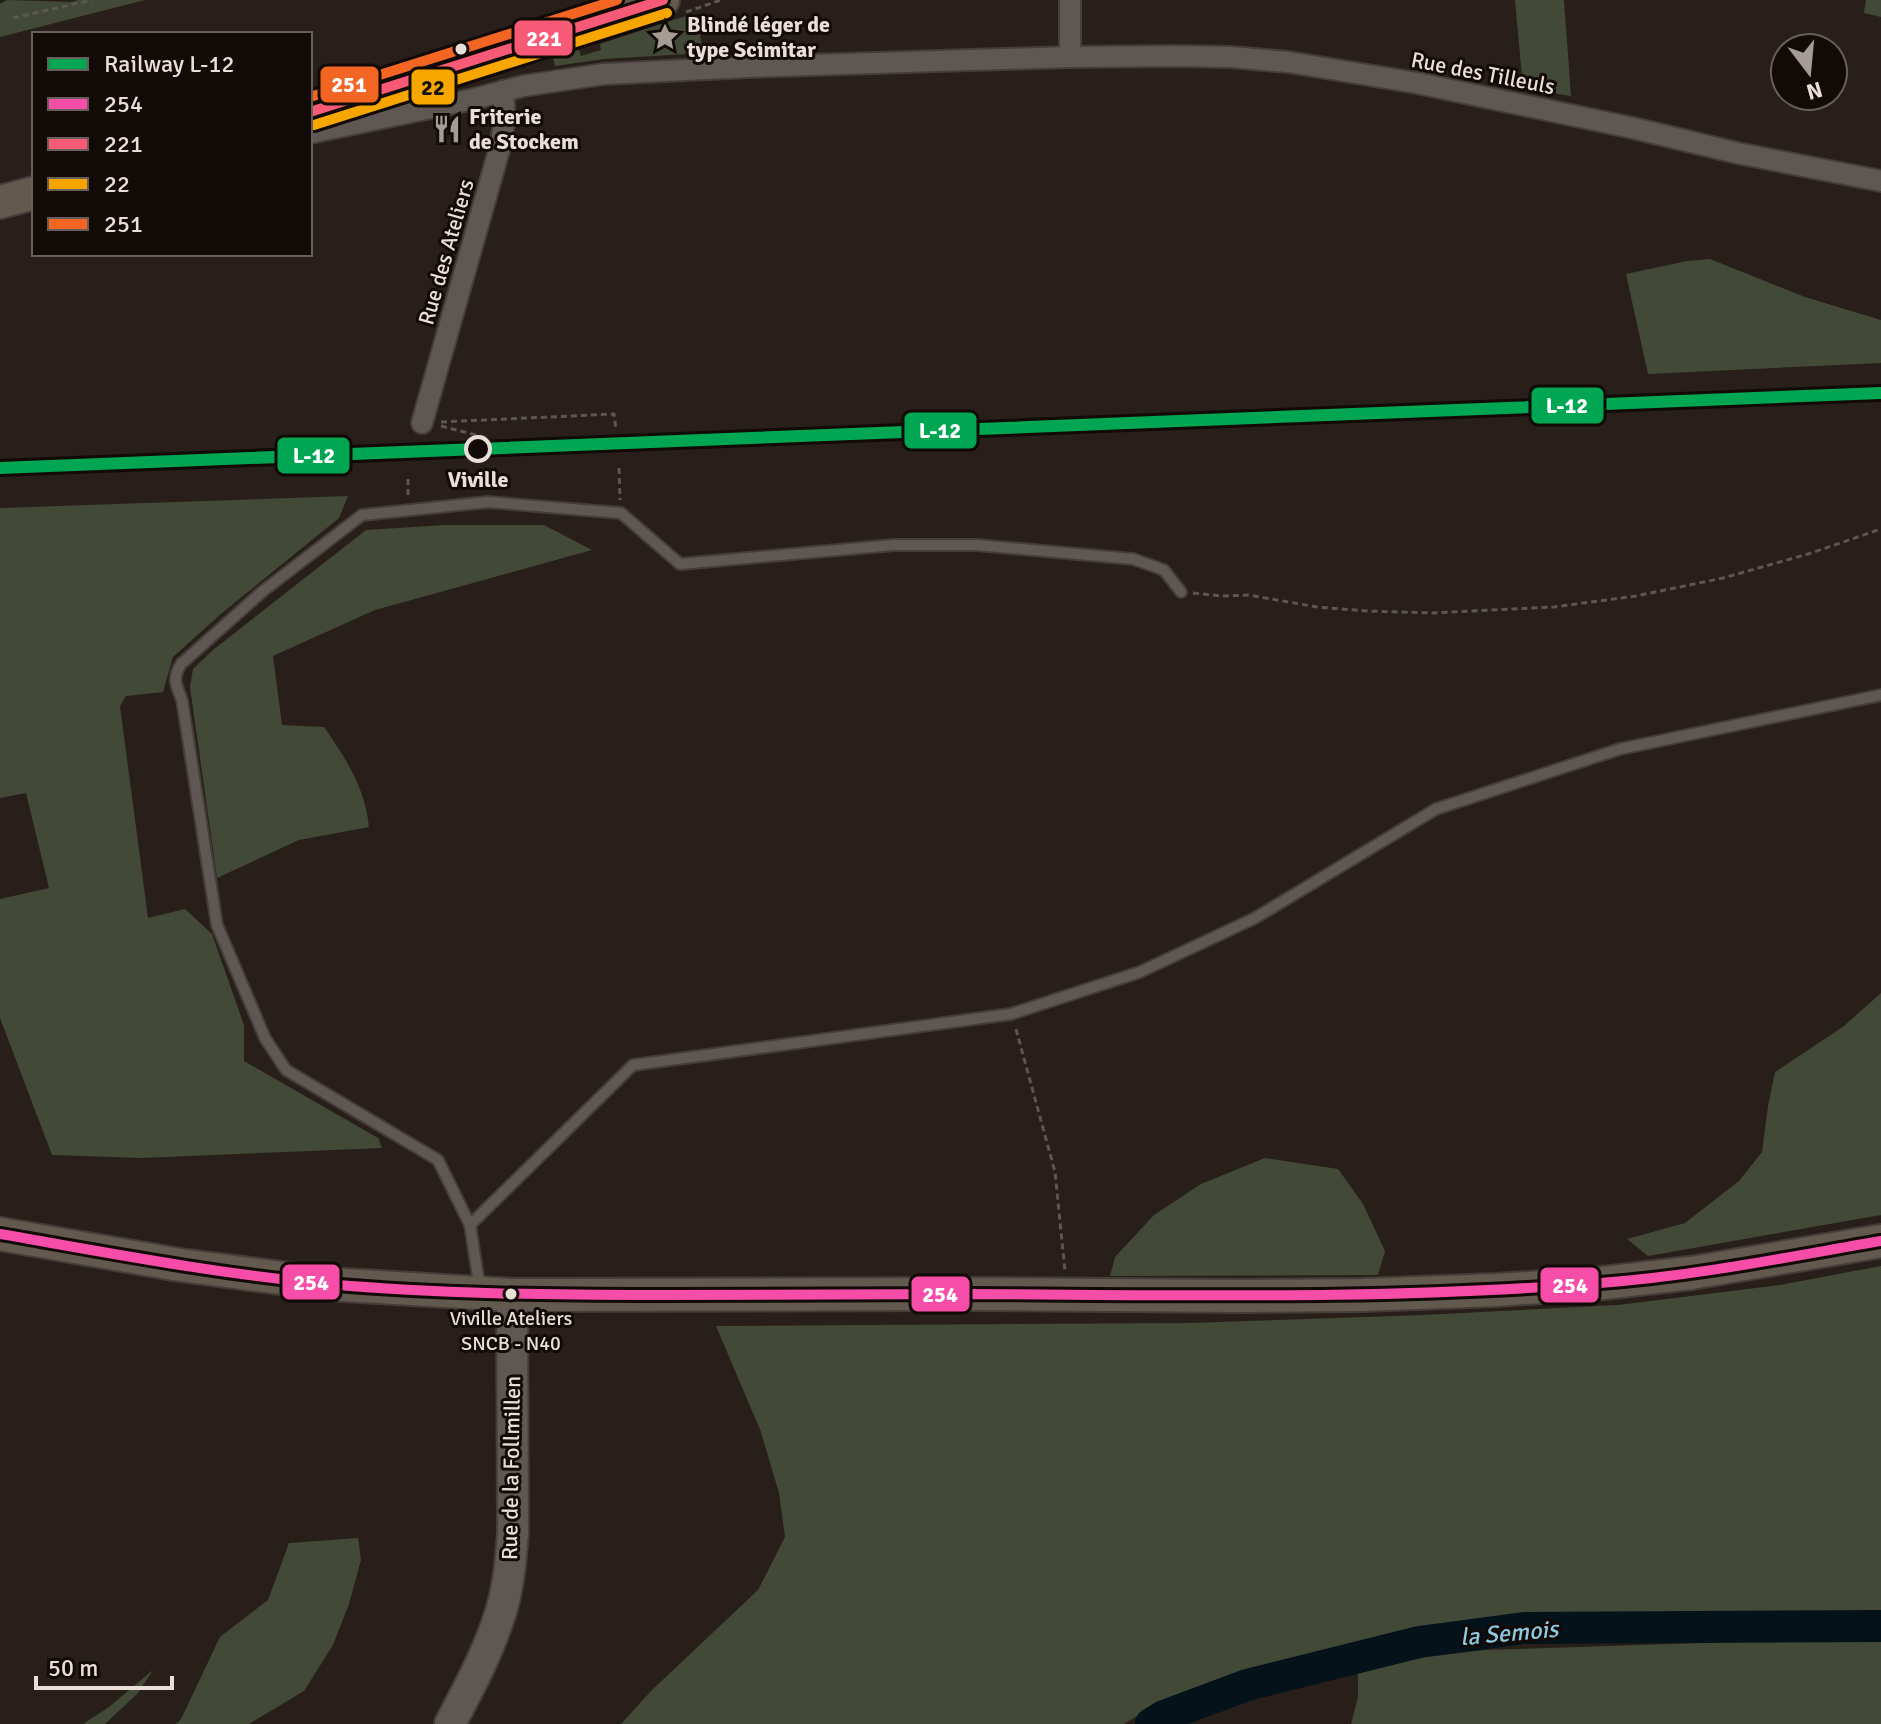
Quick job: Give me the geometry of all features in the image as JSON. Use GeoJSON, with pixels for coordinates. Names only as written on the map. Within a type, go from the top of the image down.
{"type":"FeatureCollection","features":[{"type":"Feature","properties":{"kind":"main road"},"geometry":{"type":"LineString","coordinates":[[312,111],[663,0]]}},
{"type":"Feature","properties":{"kind":"main road"},"geometry":{"type":"LineString","coordinates":[[0,202],[32,194]]}},
{"type":"Feature","properties":{"kind":"main road"},"geometry":{"type":"LineString","coordinates":[[0,1234],[180,1265],[328,1284],[497,1295],[1362,1295],[1557,1286],[1691,1273],[1881,1241]]}},
{"type":"Feature","properties":{"kind":"street"},"geometry":{"type":"LineString","coordinates":[[1070,0],[1070,57]]}},
{"type":"Feature","properties":{"kind":"street"},"geometry":{"type":"LineString","coordinates":[[496,53],[513,89]]}},
{"type":"Feature","properties":{"kind":"street"},"geometry":{"type":"LineString","coordinates":[[496,53],[491,76],[513,89]]}},
{"type":"Feature","properties":{"kind":"street","name":"Rue des Tilleuls"},"geometry":{"type":"LineString","coordinates":[[312,133],[513,89],[604,74],[1070,57],[1231,57],[1288,62],[1417,83],[1881,181]]}},
{"type":"Feature","properties":{"kind":"street","name":"Rue des Ateliers"},"geometry":{"type":"LineString","coordinates":[[422,423],[500,147],[513,89]]}},
{"type":"Feature","properties":{"kind":"street","name":"Rue de la Follmillen"},"geometry":{"type":"LineString","coordinates":[[450,1724],[487,1652],[503,1607],[510,1571],[513,1532],[497,1295]]}},
{"type":"Feature","properties":{"kind":"lane"},"geometry":{"type":"LineString","coordinates":[[497,1295],[470,1225],[438,1160],[286,1070],[265,1038],[217,925],[182,700],[175,675],[181,664],[263,591],[362,515],[488,502],[621,513],[680,564],[894,545],[976,545],[1133,559],[1164,570],[1181,592]]}},
{"type":"Feature","properties":{"kind":"lane"},"geometry":{"type":"LineString","coordinates":[[470,1225],[633,1065],[1011,1014],[1140,972],[1255,918],[1436,809],[1620,749],[1881,695]]}},
{"type":"Feature","properties":{"kind":"path"},"geometry":{"type":"LineString","coordinates":[[13,18],[92,0]]}},
{"type":"Feature","properties":{"kind":"path"},"geometry":{"type":"LineString","coordinates":[[422,423],[614,414],[616,430]]}},
{"type":"Feature","properties":{"kind":"path"},"geometry":{"type":"LineString","coordinates":[[422,423],[488,438]]}},
{"type":"Feature","properties":{"kind":"path"},"geometry":{"type":"LineString","coordinates":[[619,468],[621,513]]}},
{"type":"Feature","properties":{"kind":"path"},"geometry":{"type":"LineString","coordinates":[[408,476],[408,510]]}},
{"type":"Feature","properties":{"kind":"path"},"geometry":{"type":"LineString","coordinates":[[1181,592],[1249,595],[1317,607],[1367,611],[1432,613],[1554,607],[1636,596],[1723,578],[1881,529]]}},
{"type":"Feature","properties":{"kind":"path"},"geometry":{"type":"LineString","coordinates":[[1011,1014],[1055,1172],[1066,1295]]}},
{"type":"Feature","properties":{"kind":"green space"},"geometry":{"type":"Polygon","coordinates":[[[7,0],[145,0],[0,37],[0,4],[7,0]]]}},
{"type":"Feature","properties":{"kind":"green space"},"geometry":{"type":"Polygon","coordinates":[[[1515,0],[1564,0],[1571,96],[1523,88],[1515,0]]]}},
{"type":"Feature","properties":{"kind":"green space"},"geometry":{"type":"Polygon","coordinates":[[[1866,0],[1881,0],[1881,17],[1864,13],[1866,0]]]}},
{"type":"Feature","properties":{"kind":"green space"},"geometry":{"type":"Polygon","coordinates":[[[695,13],[704,53],[604,59],[555,66],[553,58],[579,50],[581,56],[601,50],[600,44],[695,13]]]}},
{"type":"Feature","properties":{"kind":"green space"},"geometry":{"type":"Polygon","coordinates":[[[1710,259],[1805,297],[1881,320],[1881,363],[1648,374],[1626,274],[1710,259]]]}},
{"type":"Feature","properties":{"kind":"green space"},"geometry":{"type":"Polygon","coordinates":[[[348,496],[339,518],[173,657],[163,692],[126,696],[120,706],[148,918],[185,909],[212,934],[244,1025],[244,1061],[378,1138],[382,1148],[141,1158],[52,1155],[0,1018],[0,899],[49,888],[26,793],[0,798],[0,508],[348,496]]]}},
{"type":"Feature","properties":{"kind":"green space"},"geometry":{"type":"Polygon","coordinates":[[[446,525],[544,525],[592,550],[375,610],[273,656],[282,725],[324,727],[359,786],[369,827],[299,840],[217,878],[190,687],[193,669],[366,530],[446,525]]]}},
{"type":"Feature","properties":{"kind":"green space"},"geometry":{"type":"Polygon","coordinates":[[[1881,993],[1881,1215],[1648,1256],[1627,1239],[1685,1223],[1739,1181],[1762,1152],[1775,1072],[1844,1026],[1881,993]]]}},
{"type":"Feature","properties":{"kind":"green space"},"geometry":{"type":"Polygon","coordinates":[[[1265,1158],[1338,1169],[1363,1204],[1385,1251],[1378,1275],[1110,1276],[1115,1257],[1154,1215],[1201,1184],[1265,1158]]]}},
{"type":"Feature","properties":{"kind":"green space"},"geometry":{"type":"Polygon","coordinates":[[[1881,1266],[1881,1615],[1523,1615],[1416,1627],[1245,1674],[1157,1704],[1124,1724],[621,1724],[652,1690],[758,1590],[785,1537],[779,1493],[761,1432],[716,1326],[1189,1323],[1618,1305],[1780,1285],[1881,1266]]]}},
{"type":"Feature","properties":{"kind":"green space"},"geometry":{"type":"Polygon","coordinates":[[[358,1538],[361,1560],[349,1604],[333,1645],[304,1691],[249,1724],[176,1724],[220,1637],[268,1600],[289,1543],[358,1538]]]}},
{"type":"Feature","properties":{"kind":"green space"},"geometry":{"type":"Polygon","coordinates":[[[1881,1639],[1881,1724],[1351,1724],[1358,1697],[1358,1670],[1426,1657],[1484,1650],[1881,1639]]]}},
{"type":"Feature","properties":{"kind":"green space"},"geometry":{"type":"Polygon","coordinates":[[[153,1670],[138,1693],[105,1724],[83,1724],[109,1707],[153,1670]]]}},
{"type":"Feature","properties":{"kind":"waterway","name":"la Semois"},"geometry":{"type":"LineString","coordinates":[[1151,1724],[1164,1716],[1247,1685],[1419,1642],[1524,1628],[1881,1626]]}},
{"type":"Feature","properties":{"kind":"rail line","name":"L-12"},"geometry":{"type":"LineString","coordinates":[[0,468],[1881,393]]}},
{"type":"Feature","properties":{"kind":"transit line","name":"251"},"geometry":{"type":"LineString","coordinates":[[312,96],[617,0]]}},
{"type":"Feature","properties":{"kind":"transit line","name":"221"},"geometry":{"type":"LineString","coordinates":[[312,111],[663,0]]}},
{"type":"Feature","properties":{"kind":"transit line","name":"22"},"geometry":{"type":"LineString","coordinates":[[314,125],[667,13]]}},
{"type":"Feature","properties":{"kind":"transit line","name":"254"},"geometry":{"type":"LineString","coordinates":[[0,1234],[287,1280],[453,1292],[618,1295],[1286,1295],[1443,1292],[1670,1276],[1881,1241]]}},
{"type":"Feature","properties":{"kind":"place","name":"Blindé léger de type Scimitar"},"geometry":{"type":"Point","coordinates":[665,37]}},
{"type":"Feature","properties":{"kind":"place","name":"Friterie de Stockem"},"geometry":{"type":"Point","coordinates":[447,129]}},
{"type":"Feature","properties":{"kind":"place","name":"Viville"},"geometry":{"type":"Point","coordinates":[478,449]}},
{"type":"Feature","properties":{"kind":"place","name":"Viville Ateliers SNCB - N40"},"geometry":{"type":"Point","coordinates":[511,1294]}}]}
